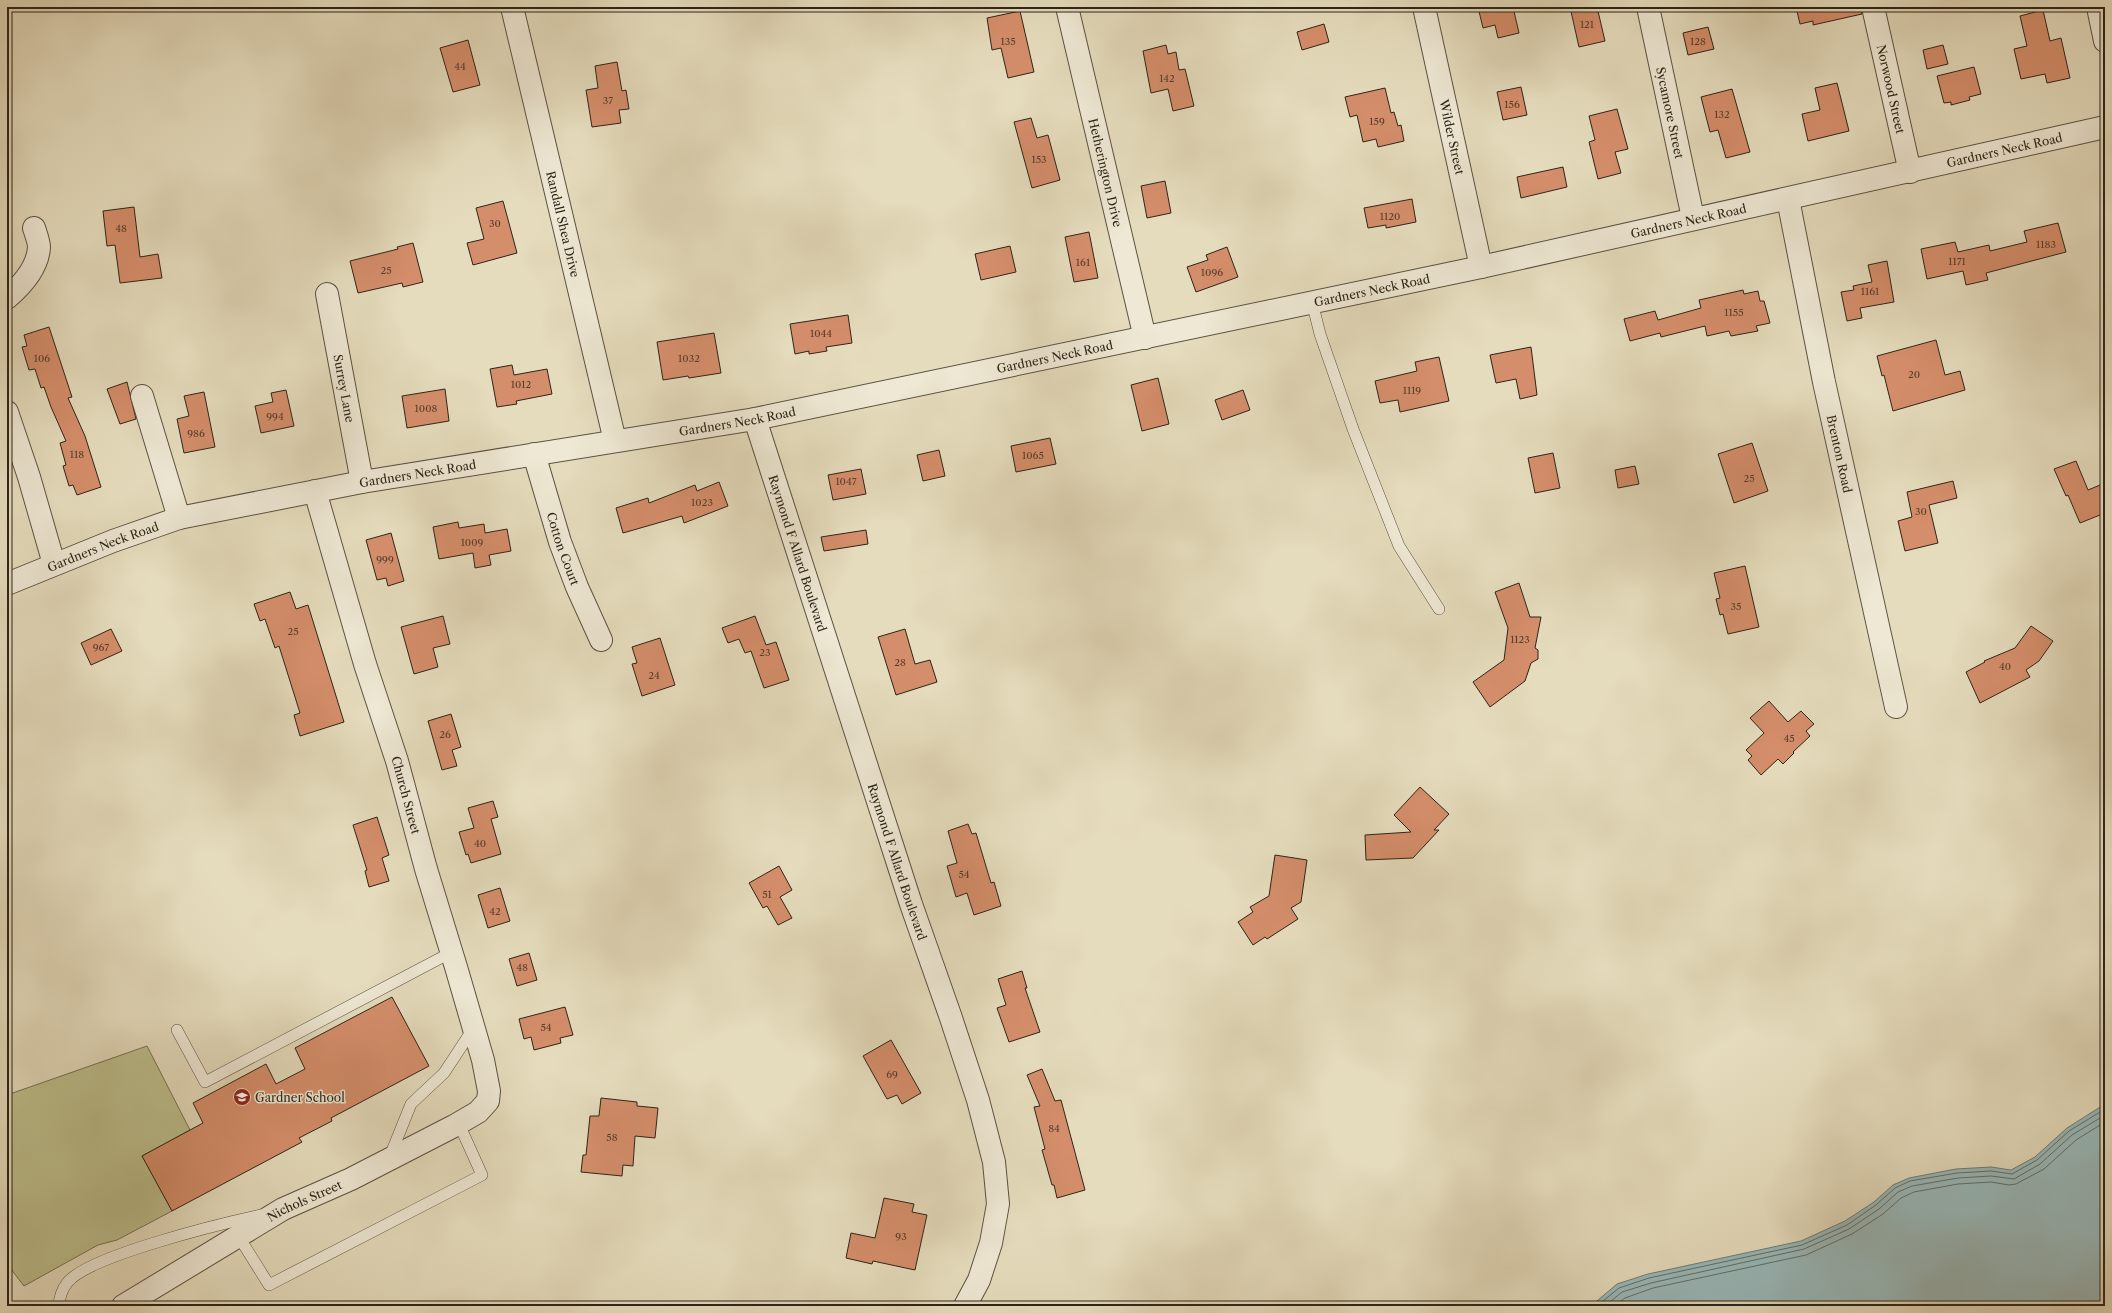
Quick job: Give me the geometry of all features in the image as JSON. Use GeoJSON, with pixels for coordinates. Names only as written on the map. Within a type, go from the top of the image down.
{"type":"FeatureCollection","features":[{"type":"Feature","properties":{"kind":"street","name":"Randall Shea Drive"},"geometry":{"type":"LineString","coordinates":[[512,7],[616,442]]}},
{"type":"Feature","properties":{"kind":"street","name":"Hetherington Drive"},"geometry":{"type":"LineString","coordinates":[[1067,7],[1145,338]]}},
{"type":"Feature","properties":{"kind":"street","name":"Wilder Street"},"geometry":{"type":"LineString","coordinates":[[1424,7],[1481,266]]}},
{"type":"Feature","properties":{"kind":"street","name":"Sycamore Street"},"geometry":{"type":"LineString","coordinates":[[1648,7],[1693,218]]}},
{"type":"Feature","properties":{"kind":"street","name":"Norwood Street"},"geometry":{"type":"LineString","coordinates":[[1873,7],[1910,172]]}},
{"type":"Feature","properties":{"kind":"street"},"geometry":{"type":"LineString","coordinates":[[2098,7],[2105,42]]}},
{"type":"Feature","properties":{"kind":"street","name":"Gardners Neck Road"},"geometry":{"type":"LineString","coordinates":[[7,584],[113,541],[180,518],[362,482],[756,419],[1481,266],[1693,218],[1910,172],[2105,127]]}},
{"type":"Feature","properties":{"kind":"street","name":"Brenton Road"},"geometry":{"type":"LineString","coordinates":[[1788,199],[1824,382],[1896,707]]}},
{"type":"Feature","properties":{"kind":"street"},"geometry":{"type":"LineString","coordinates":[[7,298],[27,276],[35,261],[39,246],[34,228]]}},
{"type":"Feature","properties":{"kind":"street","name":"Surrey Lane"},"geometry":{"type":"LineString","coordinates":[[327,294],[362,482]]}},
{"type":"Feature","properties":{"kind":"street"},"geometry":{"type":"LineString","coordinates":[[142,396],[180,518]]}},
{"type":"Feature","properties":{"kind":"street"},"geometry":{"type":"LineString","coordinates":[[7,412],[29,477],[54,564]]}},
{"type":"Feature","properties":{"kind":"street","name":"Raymond F Allard Boulevard"},"geometry":{"type":"LineString","coordinates":[[756,419],[911,904],[978,1100],[994,1162],[998,1204],[991,1243],[979,1280],[965,1306]]}},
{"type":"Feature","properties":{"kind":"street","name":"Cotton Court"},"geometry":{"type":"LineString","coordinates":[[534,454],[560,542],[577,587],[601,640]]}},
{"type":"Feature","properties":{"kind":"street","name":"Church Street"},"geometry":{"type":"LineString","coordinates":[[315,491],[365,664],[398,761],[426,869],[474,1028],[489,1091],[488,1101]]}},
{"type":"Feature","properties":{"kind":"street","name":"Nichols Street"},"geometry":{"type":"LineString","coordinates":[[123,1306],[180,1270],[239,1237],[283,1209],[389,1160],[459,1124],[478,1112],[488,1101]]}},
{"type":"Feature","properties":{"kind":"lane"},"geometry":{"type":"LineString","coordinates":[[1312,302],[1320,334],[1353,429],[1399,546],[1439,609]]}},
{"type":"Feature","properties":{"kind":"lane"},"geometry":{"type":"LineString","coordinates":[[177,1030],[205,1082],[452,952]]}},
{"type":"Feature","properties":{"kind":"lane"},"geometry":{"type":"LineString","coordinates":[[389,1160],[411,1104],[444,1073],[474,1028]]}},
{"type":"Feature","properties":{"kind":"lane"},"geometry":{"type":"LineString","coordinates":[[239,1237],[269,1285],[275,1282],[482,1175],[459,1124]]}},
{"type":"Feature","properties":{"kind":"lane"},"geometry":{"type":"LineString","coordinates":[[60,1306],[62,1292],[67,1282],[83,1271],[101,1263],[174,1237],[283,1209]]}},
{"type":"Feature","properties":{"kind":"green space"},"geometry":{"type":"Polygon","coordinates":[[[147,1046],[190,1130],[142,1156],[172,1211],[117,1240],[98,1245],[24,1286],[7,1264],[7,1095],[147,1046]]]}},
{"type":"Feature","properties":{"kind":"water"},"geometry":{"type":"Polygon","coordinates":[[[2105,1104],[2105,1306],[1591,1306],[1617,1284],[1648,1274],[1801,1241],[1845,1221],[1874,1202],[1893,1185],[1909,1178],[1956,1169],[1991,1167],[2011,1170],[2035,1157],[2067,1128],[2105,1104]]]}},
{"type":"Feature","properties":{"kind":"building"},"geometry":{"type":"Polygon","coordinates":[[[1478,7],[1513,7],[1519,33],[1498,38],[1495,25],[1483,28],[1478,7]]]}},
{"type":"Feature","properties":{"kind":"building"},"geometry":{"type":"Polygon","coordinates":[[[1570,7],[1597,7],[1605,41],[1579,47],[1570,7]]]}},
{"type":"Feature","properties":{"kind":"building"},"geometry":{"type":"Polygon","coordinates":[[[1796,7],[1861,7],[1862,14],[1813,25],[1813,21],[1800,24],[1796,7]]]}},
{"type":"Feature","properties":{"kind":"building"},"geometry":{"type":"Polygon","coordinates":[[[2043,10],[2050,41],[2061,38],[2070,78],[2047,83],[2045,74],[2021,79],[2014,49],[2027,46],[2020,16],[2043,10]]]}},
{"type":"Feature","properties":{"kind":"building"},"geometry":{"type":"Polygon","coordinates":[[[1020,11],[1034,72],[1008,78],[1001,48],[992,50],[987,18],[1020,11]]]}},
{"type":"Feature","properties":{"kind":"building"},"geometry":{"type":"Polygon","coordinates":[[[1324,24],[1329,42],[1302,50],[1297,32],[1324,24]]]}},
{"type":"Feature","properties":{"kind":"building"},"geometry":{"type":"Polygon","coordinates":[[[1708,27],[1714,49],[1688,55],[1683,33],[1708,27]]]}},
{"type":"Feature","properties":{"kind":"building"},"geometry":{"type":"Polygon","coordinates":[[[468,40],[480,85],[453,92],[440,48],[468,40]]]}},
{"type":"Feature","properties":{"kind":"building"},"geometry":{"type":"Polygon","coordinates":[[[1166,45],[1168,54],[1176,52],[1179,70],[1185,69],[1194,106],[1173,111],[1168,89],[1151,93],[1143,51],[1166,45]]]}},
{"type":"Feature","properties":{"kind":"building"},"geometry":{"type":"Polygon","coordinates":[[[1943,45],[1948,64],[1927,69],[1923,50],[1943,45]]]}},
{"type":"Feature","properties":{"kind":"building"},"geometry":{"type":"Polygon","coordinates":[[[617,62],[622,91],[626,90],[629,109],[619,110],[621,123],[592,127],[586,90],[598,88],[595,66],[617,62]]]}},
{"type":"Feature","properties":{"kind":"building"},"geometry":{"type":"Polygon","coordinates":[[[1974,67],[1981,94],[1969,97],[1970,100],[1951,105],[1951,102],[1944,103],[1937,76],[1974,67]]]}},
{"type":"Feature","properties":{"kind":"building"},"geometry":{"type":"Polygon","coordinates":[[[1837,83],[1849,131],[1808,141],[1802,114],[1820,110],[1815,88],[1837,83]]]}},
{"type":"Feature","properties":{"kind":"building"},"geometry":{"type":"Polygon","coordinates":[[[1521,87],[1527,115],[1503,120],[1497,92],[1521,87]]]}},
{"type":"Feature","properties":{"kind":"building"},"geometry":{"type":"Polygon","coordinates":[[[1385,88],[1391,113],[1394,112],[1398,126],[1401,125],[1404,141],[1378,147],[1376,139],[1363,142],[1357,115],[1350,117],[1345,97],[1385,88]]]}},
{"type":"Feature","properties":{"kind":"building"},"geometry":{"type":"Polygon","coordinates":[[[1732,89],[1750,152],[1726,158],[1718,130],[1710,132],[1701,97],[1732,89]]]}},
{"type":"Feature","properties":{"kind":"building"},"geometry":{"type":"Polygon","coordinates":[[[1617,109],[1628,149],[1615,152],[1621,173],[1598,179],[1589,142],[1595,140],[1589,116],[1617,109]]]}},
{"type":"Feature","properties":{"kind":"building"},"geometry":{"type":"Polygon","coordinates":[[[1031,118],[1037,138],[1048,135],[1060,180],[1032,188],[1014,122],[1031,118]]]}},
{"type":"Feature","properties":{"kind":"building"},"geometry":{"type":"Polygon","coordinates":[[[1563,167],[1567,187],[1521,198],[1517,177],[1563,167]]]}},
{"type":"Feature","properties":{"kind":"building"},"geometry":{"type":"Polygon","coordinates":[[[1165,181],[1171,213],[1147,218],[1141,186],[1165,181]]]}},
{"type":"Feature","properties":{"kind":"building"},"geometry":{"type":"Polygon","coordinates":[[[1412,199],[1416,222],[1386,228],[1386,225],[1368,228],[1364,208],[1412,199]]]}},
{"type":"Feature","properties":{"kind":"building"},"geometry":{"type":"Polygon","coordinates":[[[503,201],[517,253],[473,265],[467,243],[484,239],[476,208],[503,201]]]}},
{"type":"Feature","properties":{"kind":"building"},"geometry":{"type":"Polygon","coordinates":[[[134,207],[140,257],[158,254],[162,278],[120,283],[115,245],[107,246],[103,211],[134,207]]]}},
{"type":"Feature","properties":{"kind":"building"},"geometry":{"type":"Polygon","coordinates":[[[2058,223],[2066,252],[1986,273],[1988,280],[1966,285],[1963,271],[1927,279],[1921,249],[1955,242],[1958,252],[1989,245],[1990,251],[2027,242],[2024,231],[2058,223]]]}},
{"type":"Feature","properties":{"kind":"building"},"geometry":{"type":"Polygon","coordinates":[[[1089,232],[1098,278],[1074,282],[1065,237],[1089,232]]]}},
{"type":"Feature","properties":{"kind":"building"},"geometry":{"type":"Polygon","coordinates":[[[413,243],[423,282],[403,287],[402,283],[358,293],[350,261],[398,249],[397,247],[413,243]]]}},
{"type":"Feature","properties":{"kind":"building"},"geometry":{"type":"Polygon","coordinates":[[[1010,246],[1016,272],[981,280],[975,254],[1010,246]]]}},
{"type":"Feature","properties":{"kind":"building"},"geometry":{"type":"Polygon","coordinates":[[[1227,247],[1238,277],[1196,292],[1187,267],[1208,260],[1206,255],[1227,247]]]}},
{"type":"Feature","properties":{"kind":"building"},"geometry":{"type":"Polygon","coordinates":[[[1887,261],[1894,302],[1860,308],[1862,318],[1847,321],[1841,292],[1854,290],[1853,286],[1872,282],[1868,265],[1887,261]]]}},
{"type":"Feature","properties":{"kind":"building"},"geometry":{"type":"Polygon","coordinates":[[[1743,290],[1744,294],[1758,291],[1760,301],[1764,301],[1770,323],[1756,326],[1758,331],[1731,336],[1729,331],[1707,336],[1705,326],[1661,337],[1660,333],[1630,341],[1624,319],[1655,311],[1658,320],[1701,308],[1699,300],[1743,290]]]}},
{"type":"Feature","properties":{"kind":"building"},"geometry":{"type":"Polygon","coordinates":[[[848,315],[852,343],[826,347],[827,351],[809,354],[809,351],[795,354],[790,324],[848,315]]]}},
{"type":"Feature","properties":{"kind":"building"},"geometry":{"type":"Polygon","coordinates":[[[49,327],[72,397],[68,398],[85,436],[101,487],[77,495],[73,485],[69,486],[63,466],[66,465],[60,443],[66,441],[44,387],[41,388],[35,369],[29,370],[22,347],[27,346],[24,335],[49,327]]]}},
{"type":"Feature","properties":{"kind":"building"},"geometry":{"type":"Polygon","coordinates":[[[714,333],[721,373],[663,380],[657,342],[714,333]]]}},
{"type":"Feature","properties":{"kind":"building"},"geometry":{"type":"Polygon","coordinates":[[[1936,340],[1945,375],[1960,371],[1965,390],[1893,411],[1884,375],[1882,376],[1877,356],[1936,340]]]}},
{"type":"Feature","properties":{"kind":"building"},"geometry":{"type":"Polygon","coordinates":[[[1531,347],[1537,395],[1520,399],[1516,379],[1496,383],[1490,355],[1531,347]]]}},
{"type":"Feature","properties":{"kind":"building"},"geometry":{"type":"Polygon","coordinates":[[[1439,357],[1449,401],[1400,412],[1398,400],[1380,403],[1375,381],[1417,371],[1415,362],[1439,357]]]}},
{"type":"Feature","properties":{"kind":"building"},"geometry":{"type":"Polygon","coordinates":[[[512,365],[514,375],[547,369],[552,394],[516,401],[517,404],[497,407],[490,369],[512,365]]]}},
{"type":"Feature","properties":{"kind":"building"},"geometry":{"type":"Polygon","coordinates":[[[1158,378],[1169,424],[1142,431],[1131,385],[1158,378]]]}},
{"type":"Feature","properties":{"kind":"building"},"geometry":{"type":"Polygon","coordinates":[[[127,382],[136,419],[120,424],[107,389],[127,382]]]}},
{"type":"Feature","properties":{"kind":"building"},"geometry":{"type":"Polygon","coordinates":[[[445,389],[449,421],[407,428],[402,396],[445,389]]]}},
{"type":"Feature","properties":{"kind":"building"},"geometry":{"type":"Polygon","coordinates":[[[286,390],[294,426],[261,433],[255,406],[273,402],[271,393],[286,390]]]}},
{"type":"Feature","properties":{"kind":"building"},"geometry":{"type":"Polygon","coordinates":[[[1243,390],[1250,410],[1222,420],[1215,400],[1243,390]]]}},
{"type":"Feature","properties":{"kind":"building"},"geometry":{"type":"Polygon","coordinates":[[[204,392],[215,447],[184,453],[177,419],[189,416],[184,396],[204,392]]]}},
{"type":"Feature","properties":{"kind":"building"},"geometry":{"type":"Polygon","coordinates":[[[1050,438],[1056,464],[1016,472],[1011,446],[1050,438]]]}},
{"type":"Feature","properties":{"kind":"building"},"geometry":{"type":"Polygon","coordinates":[[[1752,443],[1768,491],[1734,503],[1718,454],[1752,443]]]}},
{"type":"Feature","properties":{"kind":"building"},"geometry":{"type":"Polygon","coordinates":[[[939,450],[945,476],[923,481],[917,455],[939,450]]]}},
{"type":"Feature","properties":{"kind":"building"},"geometry":{"type":"Polygon","coordinates":[[[1553,453],[1560,488],[1535,493],[1528,458],[1553,453]]]}},
{"type":"Feature","properties":{"kind":"building"},"geometry":{"type":"Polygon","coordinates":[[[2076,461],[2088,490],[2105,483],[2105,513],[2080,523],[2068,495],[2066,496],[2054,469],[2076,461]]]}},
{"type":"Feature","properties":{"kind":"building"},"geometry":{"type":"Polygon","coordinates":[[[1635,466],[1639,484],[1618,488],[1615,470],[1635,466]]]}},
{"type":"Feature","properties":{"kind":"building"},"geometry":{"type":"Polygon","coordinates":[[[861,469],[866,494],[833,500],[828,475],[861,469]]]}},
{"type":"Feature","properties":{"kind":"building"},"geometry":{"type":"Polygon","coordinates":[[[1953,481],[1957,498],[1929,505],[1938,543],[1905,551],[1898,521],[1912,517],[1907,492],[1953,481]]]}},
{"type":"Feature","properties":{"kind":"building"},"geometry":{"type":"Polygon","coordinates":[[[719,482],[728,506],[684,523],[682,516],[623,533],[616,508],[648,498],[649,503],[695,485],[697,491],[719,482]]]}},
{"type":"Feature","properties":{"kind":"building"},"geometry":{"type":"Polygon","coordinates":[[[458,522],[459,528],[484,524],[485,533],[507,529],[511,551],[489,555],[491,565],[475,568],[473,553],[439,559],[433,527],[458,522]]]}},
{"type":"Feature","properties":{"kind":"building"},"geometry":{"type":"Polygon","coordinates":[[[866,530],[868,544],[824,551],[821,537],[866,530]]]}},
{"type":"Feature","properties":{"kind":"building"},"geometry":{"type":"Polygon","coordinates":[[[391,533],[404,581],[388,586],[386,578],[377,580],[366,540],[391,533]]]}},
{"type":"Feature","properties":{"kind":"building"},"geometry":{"type":"Polygon","coordinates":[[[1745,566],[1759,627],[1728,634],[1723,614],[1720,615],[1716,599],[1720,598],[1714,573],[1745,566]]]}},
{"type":"Feature","properties":{"kind":"building"},"geometry":{"type":"Polygon","coordinates":[[[1519,583],[1530,617],[1541,617],[1535,648],[1538,650],[1538,659],[1531,663],[1525,681],[1490,707],[1473,682],[1504,660],[1508,628],[1495,592],[1519,583]]]}},
{"type":"Feature","properties":{"kind":"building"},"geometry":{"type":"Polygon","coordinates":[[[290,592],[296,609],[308,605],[344,722],[300,736],[294,715],[300,713],[279,646],[275,648],[265,619],[260,621],[254,604],[290,592]]]}},
{"type":"Feature","properties":{"kind":"building"},"geometry":{"type":"Polygon","coordinates":[[[443,616],[450,644],[433,648],[438,667],[414,674],[401,627],[443,616]]]}},
{"type":"Feature","properties":{"kind":"building"},"geometry":{"type":"Polygon","coordinates":[[[755,616],[766,645],[776,642],[789,680],[764,688],[751,651],[745,653],[739,639],[728,643],[722,628],[755,616]]]}},
{"type":"Feature","properties":{"kind":"building"},"geometry":{"type":"Polygon","coordinates":[[[2031,626],[2053,641],[2039,661],[2026,670],[2030,677],[1980,703],[1966,672],[1985,662],[1984,661],[2015,648],[2031,626]]]}},
{"type":"Feature","properties":{"kind":"building"},"geometry":{"type":"Polygon","coordinates":[[[111,629],[122,651],[91,665],[81,643],[111,629]]]}},
{"type":"Feature","properties":{"kind":"building"},"geometry":{"type":"Polygon","coordinates":[[[905,629],[915,664],[930,660],[937,682],[896,695],[878,637],[905,629]]]}},
{"type":"Feature","properties":{"kind":"building"},"geometry":{"type":"Polygon","coordinates":[[[660,638],[675,685],[642,696],[632,664],[637,663],[632,647],[660,638]]]}},
{"type":"Feature","properties":{"kind":"building"},"geometry":{"type":"Polygon","coordinates":[[[1769,701],[1788,722],[1801,711],[1814,724],[1806,731],[1810,736],[1783,764],[1778,759],[1761,775],[1748,760],[1752,756],[1746,750],[1764,733],[1750,718],[1769,701]]]}},
{"type":"Feature","properties":{"kind":"building"},"geometry":{"type":"Polygon","coordinates":[[[451,714],[461,747],[452,750],[457,766],[442,770],[428,721],[451,714]]]}},
{"type":"Feature","properties":{"kind":"building"},"geometry":{"type":"Polygon","coordinates":[[[1420,787],[1449,814],[1434,830],[1439,830],[1413,858],[1366,860],[1365,835],[1411,832],[1394,815],[1420,787]]]}},
{"type":"Feature","properties":{"kind":"building"},"geometry":{"type":"Polygon","coordinates":[[[493,801],[498,817],[491,819],[501,854],[471,863],[468,854],[466,855],[459,832],[474,828],[468,808],[493,801]]]}},
{"type":"Feature","properties":{"kind":"building"},"geometry":{"type":"Polygon","coordinates":[[[377,817],[389,855],[382,858],[389,881],[369,887],[365,871],[367,870],[353,825],[377,817]]]}},
{"type":"Feature","properties":{"kind":"building"},"geometry":{"type":"Polygon","coordinates":[[[968,824],[972,834],[976,833],[991,883],[994,882],[1001,906],[974,915],[967,893],[956,897],[947,866],[957,863],[948,831],[968,824]]]}},
{"type":"Feature","properties":{"kind":"building"},"geometry":{"type":"Polygon","coordinates":[[[1275,855],[1307,860],[1301,902],[1291,908],[1298,919],[1267,939],[1265,937],[1253,945],[1238,922],[1253,912],[1250,907],[1269,896],[1275,855]]]}},
{"type":"Feature","properties":{"kind":"building"},"geometry":{"type":"Polygon","coordinates":[[[779,866],[792,890],[780,897],[792,918],[778,925],[767,906],[763,908],[749,883],[779,866]]]}},
{"type":"Feature","properties":{"kind":"building"},"geometry":{"type":"Polygon","coordinates":[[[500,888],[510,921],[488,928],[478,895],[500,888]]]}},
{"type":"Feature","properties":{"kind":"building"},"geometry":{"type":"Polygon","coordinates":[[[529,953],[537,980],[517,986],[509,959],[529,953]]]}},
{"type":"Feature","properties":{"kind":"building"},"geometry":{"type":"Polygon","coordinates":[[[1022,971],[1027,988],[1025,988],[1040,1032],[1009,1042],[997,1008],[1006,1005],[998,979],[1022,971]]]}},
{"type":"Feature","properties":{"kind":"building"},"geometry":{"type":"Polygon","coordinates":[[[392,997],[429,1066],[331,1118],[332,1121],[299,1138],[302,1142],[172,1211],[142,1156],[203,1123],[193,1103],[266,1064],[276,1084],[305,1069],[295,1048],[392,997]]]}},
{"type":"Feature","properties":{"kind":"building"},"geometry":{"type":"Polygon","coordinates":[[[565,1007],[573,1035],[560,1038],[561,1043],[534,1050],[531,1037],[524,1039],[519,1019],[565,1007]]]}},
{"type":"Feature","properties":{"kind":"building"},"geometry":{"type":"Polygon","coordinates":[[[891,1040],[921,1093],[902,1104],[897,1095],[887,1099],[863,1056],[891,1040]]]}},
{"type":"Feature","properties":{"kind":"building"},"geometry":{"type":"Polygon","coordinates":[[[1042,1069],[1055,1101],[1061,1100],[1085,1190],[1057,1198],[1042,1150],[1045,1149],[1034,1107],[1040,1106],[1027,1075],[1042,1069]]]}},
{"type":"Feature","properties":{"kind":"building"},"geometry":{"type":"Polygon","coordinates":[[[601,1098],[637,1102],[637,1106],[658,1108],[655,1138],[635,1136],[633,1166],[623,1165],[622,1176],[581,1172],[583,1155],[586,1155],[590,1116],[599,1116],[601,1098]]]}},
{"type":"Feature","properties":{"kind":"building"},"geometry":{"type":"Polygon","coordinates":[[[884,1198],[914,1204],[912,1212],[927,1215],[915,1270],[873,1261],[872,1264],[846,1258],[851,1233],[875,1238],[884,1198]]]}},
{"type":"Feature","properties":{"kind":"place","name":"Gardner School"},"geometry":{"type":"Point","coordinates":[242,1097]}}]}
